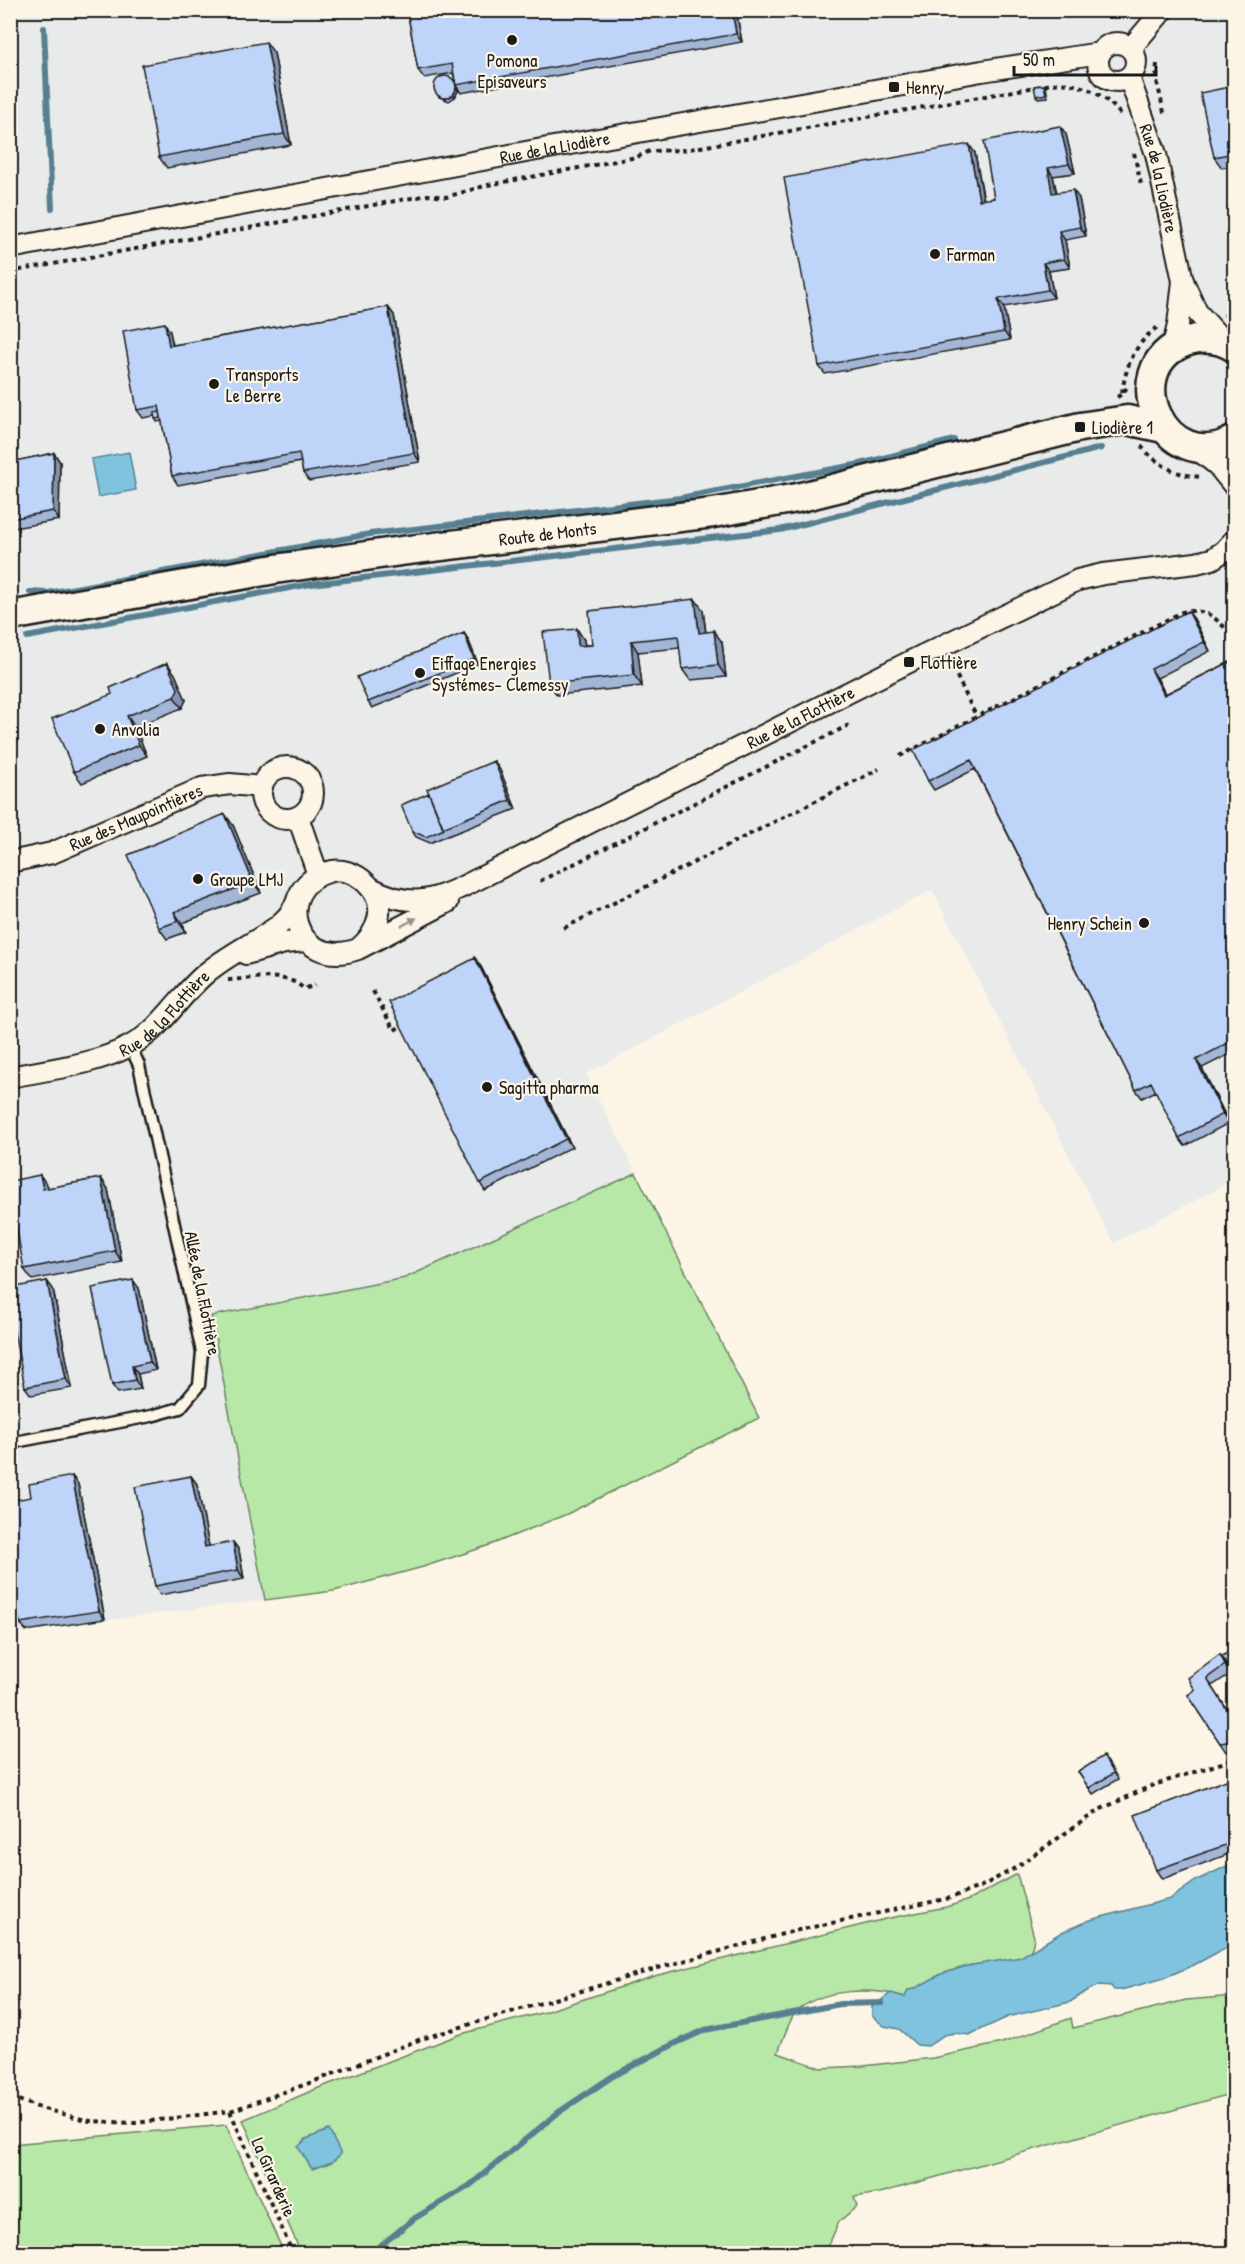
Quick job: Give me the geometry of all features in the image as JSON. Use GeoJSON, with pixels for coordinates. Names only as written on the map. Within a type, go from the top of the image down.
{"type":"FeatureCollection","features":[{"type":"Feature","properties":{"kind":"main road"},"geometry":{"type":"LineString","coordinates":[[1172,350],[1184,343],[1206,338],[1229,344]]}},
{"type":"Feature","properties":{"kind":"main road","name":"Route de Monts"},"geometry":{"type":"LineString","coordinates":[[1080,427],[1134,401],[1152,383],[1159,365],[1172,350]]}},
{"type":"Feature","properties":{"kind":"main road"},"geometry":{"type":"LineString","coordinates":[[1152,383],[1153,407],[1164,428],[1177,440],[1193,446],[1216,447],[1234,440]]}},
{"type":"Feature","properties":{"kind":"main road","name":"Route de Monts"},"geometry":{"type":"LineString","coordinates":[[10,616],[275,569],[389,552],[713,513],[797,498],[1080,427],[1127,420],[1164,428]]}},
{"type":"Feature","properties":{"kind":"street"},"geometry":{"type":"LineString","coordinates":[[1131,48],[1163,10]]}},
{"type":"Feature","properties":{"kind":"street"},"geometry":{"type":"LineString","coordinates":[[1114,43],[1131,48],[1136,66],[1129,77],[1118,81],[1106,77],[1099,66],[1100,54],[1104,49],[1114,43]]}},
{"type":"Feature","properties":{"kind":"street","name":"Rue de la Liodière"},"geometry":{"type":"LineString","coordinates":[[10,248],[543,149],[982,71],[1100,54]]}},
{"type":"Feature","properties":{"kind":"street","name":"Rue de la Liodière"},"geometry":{"type":"LineString","coordinates":[[1129,77],[1156,154],[1183,281],[1197,312],[1229,344]]}},
{"type":"Feature","properties":{"kind":"street","name":"Rue de la Liodière"},"geometry":{"type":"LineString","coordinates":[[1172,350],[1178,326],[1183,281]]}},
{"type":"Feature","properties":{"kind":"street"},"geometry":{"type":"LineString","coordinates":[[1193,446],[1217,465],[1234,486]]}},
{"type":"Feature","properties":{"kind":"street","name":"Rue de la Flottière"},"geometry":{"type":"LineString","coordinates":[[371,888],[392,898],[414,901],[438,897],[1078,580],[1103,574],[1212,559],[1234,540]]}},
{"type":"Feature","properties":{"kind":"street"},"geometry":{"type":"LineString","coordinates":[[288,767],[304,773],[311,783],[313,797],[305,812],[298,817],[281,819],[267,810],[263,803],[262,787],[271,773],[279,768],[288,767]]}},
{"type":"Feature","properties":{"kind":"street","name":"Rue des Maupointières"},"geometry":{"type":"LineString","coordinates":[[10,862],[52,853],[202,788],[230,784],[262,787]]}},
{"type":"Feature","properties":{"kind":"street"},"geometry":{"type":"LineString","coordinates":[[298,817],[318,875]]}},
{"type":"Feature","properties":{"kind":"street"},"geometry":{"type":"LineString","coordinates":[[358,949],[368,941],[376,929],[379,915],[377,901],[371,888],[360,878],[347,872],[332,871],[318,875],[304,887],[296,904],[295,917],[298,929],[306,941],[317,950],[330,954],[344,954],[358,949],[446,903],[468,884]]}},
{"type":"Feature","properties":{"kind":"street","name":"Rue de la Flottière"},"geometry":{"type":"LineString","coordinates":[[10,1077],[94,1060],[130,1046],[156,1028],[206,973],[278,926],[296,904]]}},
{"type":"Feature","properties":{"kind":"street"},"geometry":{"type":"LineString","coordinates":[[206,973],[241,956],[285,943],[306,941]]}},
{"type":"Feature","properties":{"kind":"lane","name":"Allée de la Flottière"},"geometry":{"type":"LineString","coordinates":[[10,1443],[151,1416],[180,1408],[199,1385],[202,1352],[139,1065],[130,1046]]}},
{"type":"Feature","properties":{"kind":"path"},"geometry":{"type":"LineString","coordinates":[[10,272],[428,195],[446,196],[488,185],[637,157],[651,151],[684,150],[1052,84],[1072,83],[1084,87],[1103,97],[1124,118]]}},
{"type":"Feature","properties":{"kind":"path"},"geometry":{"type":"LineString","coordinates":[[1133,151],[1143,194]]}},
{"type":"Feature","properties":{"kind":"path"},"geometry":{"type":"LineString","coordinates":[[900,756],[1182,612],[1202,611],[1220,622],[1229,632]]}},
{"type":"Feature","properties":{"kind":"path"},"geometry":{"type":"LineString","coordinates":[[942,646],[976,716]]}},
{"type":"Feature","properties":{"kind":"path"},"geometry":{"type":"LineString","coordinates":[[540,881],[849,724]]}},
{"type":"Feature","properties":{"kind":"path"},"geometry":{"type":"LineString","coordinates":[[564,928],[879,769]]}},
{"type":"Feature","properties":{"kind":"path"},"geometry":{"type":"LineString","coordinates":[[373,991],[394,1030],[402,1026]]}},
{"type":"Feature","properties":{"kind":"path"},"geometry":{"type":"LineString","coordinates":[[10,2097],[40,2108],[90,2121],[135,2123],[230,2111],[315,2081],[421,2039],[658,1968],[794,1931],[950,1898],[980,1887],[1012,1870],[1098,1810],[1151,1786],[1234,1759]]}},
{"type":"Feature","properties":{"kind":"path","name":"La Girarderie"},"geometry":{"type":"LineString","coordinates":[[230,2111],[293,2253]]}},
{"type":"Feature","properties":{"kind":"shaded area"},"geometry":{"type":"Polygon","coordinates":[[[11,11],[1234,11],[1234,1180],[1114,1243],[932,890],[586,1074],[636,1173],[405,1278],[211,1316],[265,1600],[11,1633],[11,11]]]}},
{"type":"Feature","properties":{"kind":"green space"},"geometry":{"type":"Polygon","coordinates":[[[636,1173],[759,1418],[567,1514],[490,1545],[423,1567],[334,1591],[265,1600],[211,1316],[405,1278],[636,1173]]]}},
{"type":"Feature","properties":{"kind":"green space"},"geometry":{"type":"Polygon","coordinates":[[[1017,1874],[1034,1937],[1032,1948],[1027,1954],[1014,1960],[959,1968],[927,1983],[905,1997],[864,1991],[821,1997],[808,2003],[794,2014],[778,2053],[821,2068],[933,2058],[1002,2043],[1071,2018],[1073,2028],[1186,2000],[1234,1996],[1234,2093],[880,2193],[854,2197],[857,2206],[839,2222],[825,2253],[301,2253],[243,2120],[316,2089],[461,2034],[541,2013],[658,1975],[890,1918],[946,1907],[969,1900],[1017,1874]]]}},
{"type":"Feature","properties":{"kind":"green space"},"geometry":{"type":"Polygon","coordinates":[[[226,2125],[284,2253],[11,2253],[11,2144],[226,2125]]]}},
{"type":"Feature","properties":{"kind":"water"},"geometry":{"type":"Polygon","coordinates":[[[129,452],[136,490],[98,497],[91,459],[129,452]]]}},
{"type":"Feature","properties":{"kind":"water"},"geometry":{"type":"Polygon","coordinates":[[[1234,1863],[1234,1947],[1229,1946],[1194,1965],[1161,1979],[1121,1990],[1100,1985],[1070,2002],[1008,2017],[969,2035],[955,2033],[944,2035],[928,2046],[917,2045],[899,2029],[884,2026],[872,2016],[872,2007],[891,1993],[905,1997],[908,1990],[941,1974],[967,1966],[1021,1957],[1062,1932],[1090,1920],[1170,1899],[1197,1880],[1234,1863]]]}},
{"type":"Feature","properties":{"kind":"water"},"geometry":{"type":"Polygon","coordinates":[[[329,2130],[341,2154],[332,2162],[312,2169],[298,2147],[306,2139],[329,2130]]]}},
{"type":"Feature","properties":{"kind":"building","name":"Pomona Episaveurs"},"geometry":{"type":"Polygon","coordinates":[[[407,10],[732,10],[736,34],[456,85],[452,64],[418,70],[407,10]]]}},
{"type":"Feature","properties":{"kind":"building"},"geometry":{"type":"Polygon","coordinates":[[[266,42],[284,134],[159,157],[142,65],[266,42]]]}},
{"type":"Feature","properties":{"kind":"building"},"geometry":{"type":"Polygon","coordinates":[[[445,76],[453,79],[456,87],[453,95],[445,98],[437,95],[434,87],[437,79],[445,76]]]}},
{"type":"Feature","properties":{"kind":"building"},"geometry":{"type":"Polygon","coordinates":[[[1044,85],[1046,94],[1036,96],[1034,86],[1044,85]]]}},
{"type":"Feature","properties":{"kind":"building"},"geometry":{"type":"Polygon","coordinates":[[[1234,86],[1234,153],[1214,157],[1200,93],[1234,86]]]}},
{"type":"Feature","properties":{"kind":"building","name":"Farman"},"geometry":{"type":"Polygon","coordinates":[[[1060,126],[1069,164],[1048,168],[1052,193],[1073,190],[1080,227],[1059,231],[1064,259],[1043,263],[1048,290],[998,299],[1004,332],[819,366],[784,178],[969,144],[979,200],[994,198],[984,141],[1060,126]]]}},
{"type":"Feature","properties":{"kind":"building"},"geometry":{"type":"Polygon","coordinates":[[[388,307],[414,453],[303,473],[299,453],[172,476],[159,406],[137,410],[123,331],[165,323],[169,346],[388,307]]]}},
{"type":"Feature","properties":{"kind":"building"},"geometry":{"type":"Polygon","coordinates":[[[160,412],[161,418],[155,419],[154,413],[160,412]]]}},
{"type":"Feature","properties":{"kind":"building"},"geometry":{"type":"Polygon","coordinates":[[[54,453],[53,511],[10,519],[10,462],[54,453]]]}},
{"type":"Feature","properties":{"kind":"building"},"geometry":{"type":"Polygon","coordinates":[[[695,599],[699,633],[714,631],[718,665],[682,669],[678,636],[631,641],[634,675],[549,684],[543,632],[577,629],[578,646],[592,645],[589,611],[695,599]]]}},
{"type":"Feature","properties":{"kind":"building","name":"Henry Schein"},"geometry":{"type":"Polygon","coordinates":[[[1188,611],[1204,642],[1151,669],[1164,695],[1234,660],[1234,1040],[1196,1060],[1223,1114],[1179,1138],[1151,1082],[1136,1090],[971,760],[928,781],[913,750],[1188,611]]]}},
{"type":"Feature","properties":{"kind":"building","name":"Eiffage Energies Systémes- Clemessy"},"geometry":{"type":"Polygon","coordinates":[[[464,633],[474,659],[368,702],[357,677],[464,633]]]}},
{"type":"Feature","properties":{"kind":"building","name":"Anvolia"},"geometry":{"type":"Polygon","coordinates":[[[167,663],[178,689],[174,697],[127,716],[139,745],[74,772],[52,719],[112,694],[110,688],[167,663]]]}},
{"type":"Feature","properties":{"kind":"building"},"geometry":{"type":"Polygon","coordinates":[[[494,761],[510,800],[443,828],[427,789],[494,761]]]}},
{"type":"Feature","properties":{"kind":"building"},"geometry":{"type":"Polygon","coordinates":[[[429,793],[444,829],[426,837],[412,831],[401,805],[429,793]]]}},
{"type":"Feature","properties":{"kind":"building","name":"Groupe LMJ"},"geometry":{"type":"Polygon","coordinates":[[[225,814],[253,882],[174,912],[178,921],[159,928],[128,855],[225,814]]]}},
{"type":"Feature","properties":{"kind":"building","name":"Sagitta pharma"},"geometry":{"type":"Polygon","coordinates":[[[475,958],[566,1139],[480,1183],[389,1002],[475,958]]]}},
{"type":"Feature","properties":{"kind":"building"},"geometry":{"type":"Polygon","coordinates":[[[40,1175],[43,1189],[101,1178],[115,1251],[24,1269],[10,1193],[10,1181],[40,1175]]]}},
{"type":"Feature","properties":{"kind":"building"},"geometry":{"type":"Polygon","coordinates":[[[133,1280],[150,1362],[132,1366],[135,1380],[112,1385],[92,1288],[133,1280]]]}},
{"type":"Feature","properties":{"kind":"building"},"geometry":{"type":"Polygon","coordinates":[[[47,1281],[66,1379],[25,1387],[10,1312],[10,1288],[47,1281]]]}},
{"type":"Feature","properties":{"kind":"building"},"geometry":{"type":"Polygon","coordinates":[[[72,1476],[99,1611],[20,1623],[10,1575],[10,1501],[31,1497],[29,1484],[72,1476]]]}},
{"type":"Feature","properties":{"kind":"building"},"geometry":{"type":"Polygon","coordinates":[[[191,1476],[205,1547],[233,1542],[238,1570],[155,1586],[135,1487],[191,1476]]]}},
{"type":"Feature","properties":{"kind":"building"},"geometry":{"type":"Polygon","coordinates":[[[1234,1647],[1234,1661],[1228,1666],[1222,1657],[1234,1647]]]}},
{"type":"Feature","properties":{"kind":"building"},"geometry":{"type":"Polygon","coordinates":[[[1220,1654],[1225,1665],[1207,1678],[1234,1721],[1234,1741],[1220,1743],[1188,1695],[1195,1690],[1188,1678],[1220,1654]]]}},
{"type":"Feature","properties":{"kind":"building"},"geometry":{"type":"Polygon","coordinates":[[[1103,1756],[1114,1773],[1089,1788],[1078,1772],[1103,1756]]]}},
{"type":"Feature","properties":{"kind":"building"},"geometry":{"type":"Polygon","coordinates":[[[1234,1777],[1234,1842],[1156,1870],[1135,1815],[1234,1777]]]}},
{"type":"Feature","properties":{"kind":"waterway"},"geometry":{"type":"LineString","coordinates":[[44,28],[52,208]]}},
{"type":"Feature","properties":{"kind":"waterway"},"geometry":{"type":"LineString","coordinates":[[30,592],[48,593],[370,534],[680,498],[860,464],[954,440]]}},
{"type":"Feature","properties":{"kind":"waterway"},"geometry":{"type":"LineString","coordinates":[[27,637],[311,584],[780,530],[1101,448]]}},
{"type":"Feature","properties":{"kind":"waterway"},"geometry":{"type":"LineString","coordinates":[[10,589],[15,588]]}},
{"type":"Feature","properties":{"kind":"waterway"},"geometry":{"type":"LineString","coordinates":[[370,2254],[415,2218],[469,2186],[559,2112],[613,2076],[674,2044],[705,2030],[840,2004],[882,2003]]}},
{"type":"Feature","properties":{"kind":"place","name":"Pomona Episaveurs"},"geometry":{"type":"Point","coordinates":[512,40]}},
{"type":"Feature","properties":{"kind":"place","name":"Henry"},"geometry":{"type":"Point","coordinates":[894,87]}},
{"type":"Feature","properties":{"kind":"place","name":"Farman"},"geometry":{"type":"Point","coordinates":[935,254]}},
{"type":"Feature","properties":{"kind":"place","name":"Transports Le Berre"},"geometry":{"type":"Point","coordinates":[214,384]}},
{"type":"Feature","properties":{"kind":"place","name":"Liodière 1"},"geometry":{"type":"Point","coordinates":[1080,427]}},
{"type":"Feature","properties":{"kind":"place","name":"Flottière"},"geometry":{"type":"Point","coordinates":[909,662]}},
{"type":"Feature","properties":{"kind":"place","name":"Eiffage Energies Systémes- Clemessy"},"geometry":{"type":"Point","coordinates":[420,673]}},
{"type":"Feature","properties":{"kind":"place","name":"Anvolia"},"geometry":{"type":"Point","coordinates":[100,729]}},
{"type":"Feature","properties":{"kind":"place","name":"Groupe LMJ"},"geometry":{"type":"Point","coordinates":[198,879]}},
{"type":"Feature","properties":{"kind":"place","name":"Henry Schein"},"geometry":{"type":"Point","coordinates":[1144,923]}},
{"type":"Feature","properties":{"kind":"place","name":"Sagitta pharma"},"geometry":{"type":"Point","coordinates":[487,1087]}}]}
